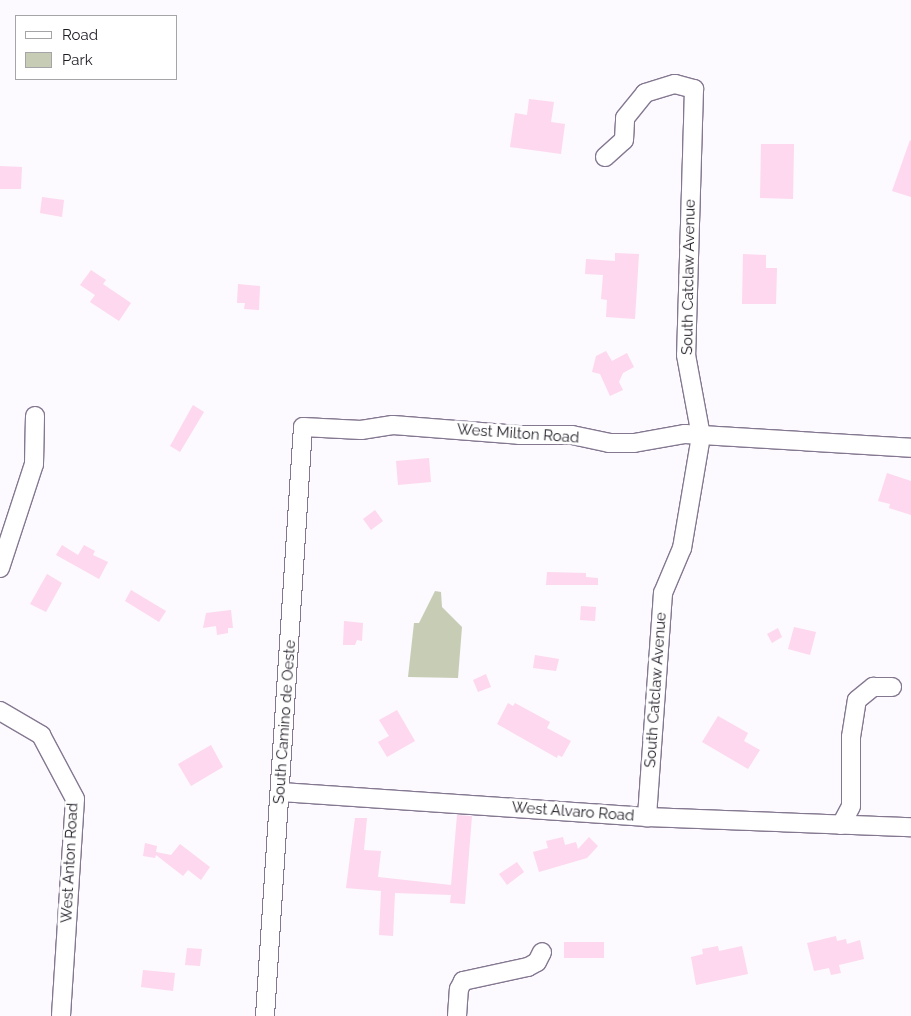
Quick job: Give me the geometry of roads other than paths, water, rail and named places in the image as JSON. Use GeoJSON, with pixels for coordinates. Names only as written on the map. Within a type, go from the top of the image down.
{"type":"FeatureCollection","features":[{"type":"Feature","properties":{"kind":"street","name":"South Catclaw Avenue"},"geometry":{"type":"LineString","coordinates":[[605,157],[624,140],[626,118],[645,93],[675,84],[694,89],[686,355],[701,436],[682,548],[664,593],[647,817]]}},
{"type":"Feature","properties":{"kind":"street"},"geometry":{"type":"LineString","coordinates":[[0,568],[34,464],[35,416]]}},
{"type":"Feature","properties":{"kind":"street","name":"West Milton Road"},"geometry":{"type":"LineString","coordinates":[[303,427],[361,430],[393,425],[519,435],[572,435],[609,443],[634,443],[667,434],[911,448]]}},
{"type":"Feature","properties":{"kind":"street","name":"South Camino de Oeste"},"geometry":{"type":"LineString","coordinates":[[265,1016],[281,792],[303,427]]}},
{"type":"Feature","properties":{"kind":"street"},"geometry":{"type":"LineString","coordinates":[[841,825],[851,806],[852,737],[857,700],[873,687],[892,687]]}},
{"type":"Feature","properties":{"kind":"street","name":"West Anton Road"},"geometry":{"type":"LineString","coordinates":[[0,711],[42,735],[75,799],[61,1016]]}},
{"type":"Feature","properties":{"kind":"street","name":"West Alvaro Road"},"geometry":{"type":"LineString","coordinates":[[281,792],[647,817],[866,826],[911,826]]}},
{"type":"Feature","properties":{"kind":"street"},"geometry":{"type":"LineString","coordinates":[[458,1016],[463,981],[528,967],[536,962],[542,952]]}}]}
